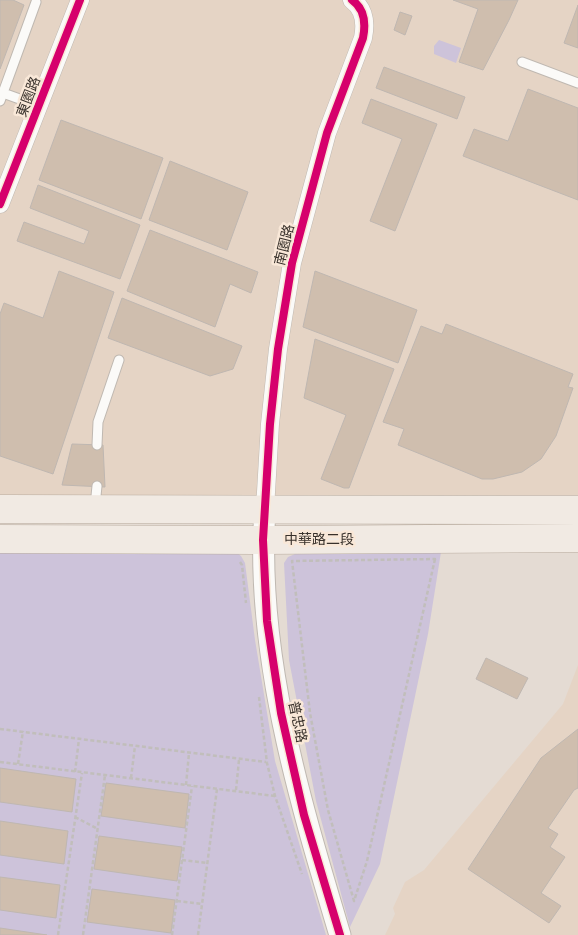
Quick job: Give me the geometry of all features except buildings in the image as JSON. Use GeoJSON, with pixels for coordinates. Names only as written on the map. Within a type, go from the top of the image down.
{"type":"FeatureCollection","features":[{"type":"Feature","properties":{"kind":"main road"},"geometry":{"type":"LineString","coordinates":[[0,510],[96,498],[265,509],[578,510]]}},
{"type":"Feature","properties":{"kind":"main road","name":"中華路二段"},"geometry":{"type":"LineString","coordinates":[[0,540],[578,538]]}},
{"type":"Feature","properties":{"kind":"street","name":"東園路"},"geometry":{"type":"LineString","coordinates":[[0,204],[80,0]]}},
{"type":"Feature","properties":{"kind":"street","name":"南園路"},"geometry":{"type":"LineString","coordinates":[[265,509],[270,424],[278,349],[292,263],[327,133],[366,27],[362,11],[352,0]]}},
{"type":"Feature","properties":{"kind":"street","name":"普忠路"},"geometry":{"type":"LineString","coordinates":[[265,509],[263,540],[267,621],[281,713],[304,815],[340,935]]}},
{"type":"Feature","properties":{"kind":"lane"},"geometry":{"type":"LineString","coordinates":[[36,2],[1,97],[38,106]]}},
{"type":"Feature","properties":{"kind":"lane"},"geometry":{"type":"LineString","coordinates":[[522,62],[578,83]]}},
{"type":"Feature","properties":{"kind":"lane"},"geometry":{"type":"LineString","coordinates":[[96,444],[98,422],[119,360]]}},
{"type":"Feature","properties":{"kind":"path"},"geometry":{"type":"LineString","coordinates":[[238,559],[242,565],[247,604]]}},
{"type":"Feature","properties":{"kind":"path"},"geometry":{"type":"LineString","coordinates":[[435,559],[366,861],[354,901],[328,810],[310,713],[292,562],[435,559]]}},
{"type":"Feature","properties":{"kind":"path"},"geometry":{"type":"LineString","coordinates":[[258,693],[267,762],[275,796],[304,879]]}},
{"type":"Feature","properties":{"kind":"path"},"geometry":{"type":"LineString","coordinates":[[0,729],[267,762]]}},
{"type":"Feature","properties":{"kind":"path"},"geometry":{"type":"LineString","coordinates":[[18,764],[23,732]]}},
{"type":"Feature","properties":{"kind":"path"},"geometry":{"type":"LineString","coordinates":[[75,772],[79,739]]}},
{"type":"Feature","properties":{"kind":"path"},"geometry":{"type":"LineString","coordinates":[[131,778],[135,746]]}},
{"type":"Feature","properties":{"kind":"path"},"geometry":{"type":"LineString","coordinates":[[186,785],[189,753]]}},
{"type":"Feature","properties":{"kind":"path"},"geometry":{"type":"LineString","coordinates":[[236,790],[239,760]]}},
{"type":"Feature","properties":{"kind":"path"},"geometry":{"type":"LineString","coordinates":[[0,762],[275,796]]}},
{"type":"Feature","properties":{"kind":"path"},"geometry":{"type":"LineString","coordinates":[[58,935],[82,772]]}},
{"type":"Feature","properties":{"kind":"path"},"geometry":{"type":"LineString","coordinates":[[83,935],[105,775]]}},
{"type":"Feature","properties":{"kind":"path"},"geometry":{"type":"LineString","coordinates":[[172,935],[192,786]]}},
{"type":"Feature","properties":{"kind":"path"},"geometry":{"type":"LineString","coordinates":[[217,789],[275,796]]}},
{"type":"Feature","properties":{"kind":"path"},"geometry":{"type":"LineString","coordinates":[[198,935],[217,789]]}},
{"type":"Feature","properties":{"kind":"path"},"geometry":{"type":"LineString","coordinates":[[76,817],[98,829]]}},
{"type":"Feature","properties":{"kind":"path"},"geometry":{"type":"LineString","coordinates":[[182,860],[208,863]]}},
{"type":"Feature","properties":{"kind":"path"},"geometry":{"type":"LineString","coordinates":[[177,901],[202,904]]}},
{"type":"Feature","properties":{"kind":"shaded area"},"geometry":{"type":"Polygon","coordinates":[[[0,0],[578,0],[578,495],[0,495],[0,0]]]}},
{"type":"Feature","properties":{"kind":"shaded area"},"geometry":{"type":"Polygon","coordinates":[[[439,40],[461,48],[456,63],[434,54],[434,46],[439,40]]]}},
{"type":"Feature","properties":{"kind":"shaded area"},"geometry":{"type":"Polygon","coordinates":[[[0,547],[235,551],[241,556],[245,563],[255,640],[275,761],[326,935],[0,935],[0,547]]]}},
{"type":"Feature","properties":{"kind":"shaded area"},"geometry":{"type":"Polygon","coordinates":[[[441,552],[428,634],[380,864],[350,927],[316,801],[289,660],[284,563],[288,557],[295,554],[441,552]]]}},
{"type":"Feature","properties":{"kind":"shaded area"},"geometry":{"type":"Polygon","coordinates":[[[578,665],[578,935],[385,935],[395,914],[393,908],[405,882],[424,870],[563,704],[578,665]]]}},
{"type":"Feature","properties":{"kind":"cycle path"},"geometry":{"type":"LineString","coordinates":[[0,204],[80,0]]}},
{"type":"Feature","properties":{"kind":"cycle path"},"geometry":{"type":"LineString","coordinates":[[340,935],[304,815],[281,713],[267,621],[263,540],[270,424],[278,349],[292,263],[327,133],[364,32],[364,17],[360,8],[352,0]]}}]}
